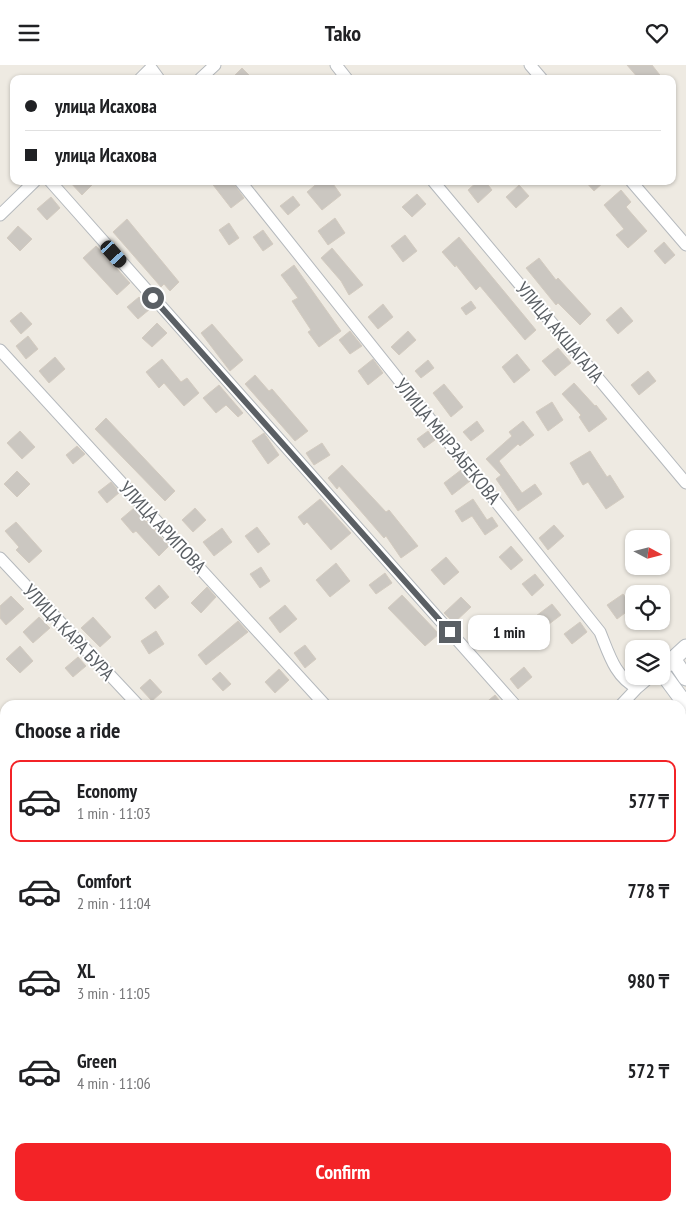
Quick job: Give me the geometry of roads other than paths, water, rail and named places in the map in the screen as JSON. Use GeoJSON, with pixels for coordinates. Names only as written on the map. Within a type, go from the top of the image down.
{"type":"FeatureCollection","features":[{"type":"Feature","properties":{"kind":"main road"},"geometry":{"type":"LineString","coordinates":[[670,663],[686,647]]}},
{"type":"Feature","properties":{"kind":"main road"},"geometry":{"type":"LineString","coordinates":[[674,660],[686,678]]}},
{"type":"Feature","properties":{"kind":"main road"},"geometry":{"type":"LineString","coordinates":[[670,683],[682,700]]}},
{"type":"Feature","properties":{"kind":"street"},"geometry":{"type":"LineString","coordinates":[[205,75],[216,65]]}},
{"type":"Feature","properties":{"kind":"street"},"geometry":{"type":"LineString","coordinates":[[336,65],[344,75]]}},
{"type":"Feature","properties":{"kind":"street"},"geometry":{"type":"LineString","coordinates":[[530,65],[539,75]]}},
{"type":"Feature","properties":{"kind":"street"},"geometry":{"type":"LineString","coordinates":[[0,215],[31,185]]}},
{"type":"Feature","properties":{"kind":"street"},"geometry":{"type":"LineString","coordinates":[[54,185],[510,700]]}},
{"type":"Feature","properties":{"kind":"street","name":"УЛИЦА МЫРЗАБЕКОВА"},"geometry":{"type":"LineString","coordinates":[[243,185],[600,632],[612,662],[625,682],[638,688]]}},
{"type":"Feature","properties":{"kind":"street","name":"УЛИЦА АКШАГАЛА"},"geometry":{"type":"LineString","coordinates":[[436,185],[686,483]]}},
{"type":"Feature","properties":{"kind":"street"},"geometry":{"type":"LineString","coordinates":[[634,185],[686,245]]}},
{"type":"Feature","properties":{"kind":"street","name":"УЛИЦА АРИПОВА"},"geometry":{"type":"LineString","coordinates":[[0,350],[320,700]]}},
{"type":"Feature","properties":{"kind":"street","name":"УЛИЦА КАРА БУРА"},"geometry":{"type":"LineString","coordinates":[[0,558],[133,700]]}},
{"type":"Feature","properties":{"kind":"street"},"geometry":{"type":"LineString","coordinates":[[626,700],[641,685]]}}]}
